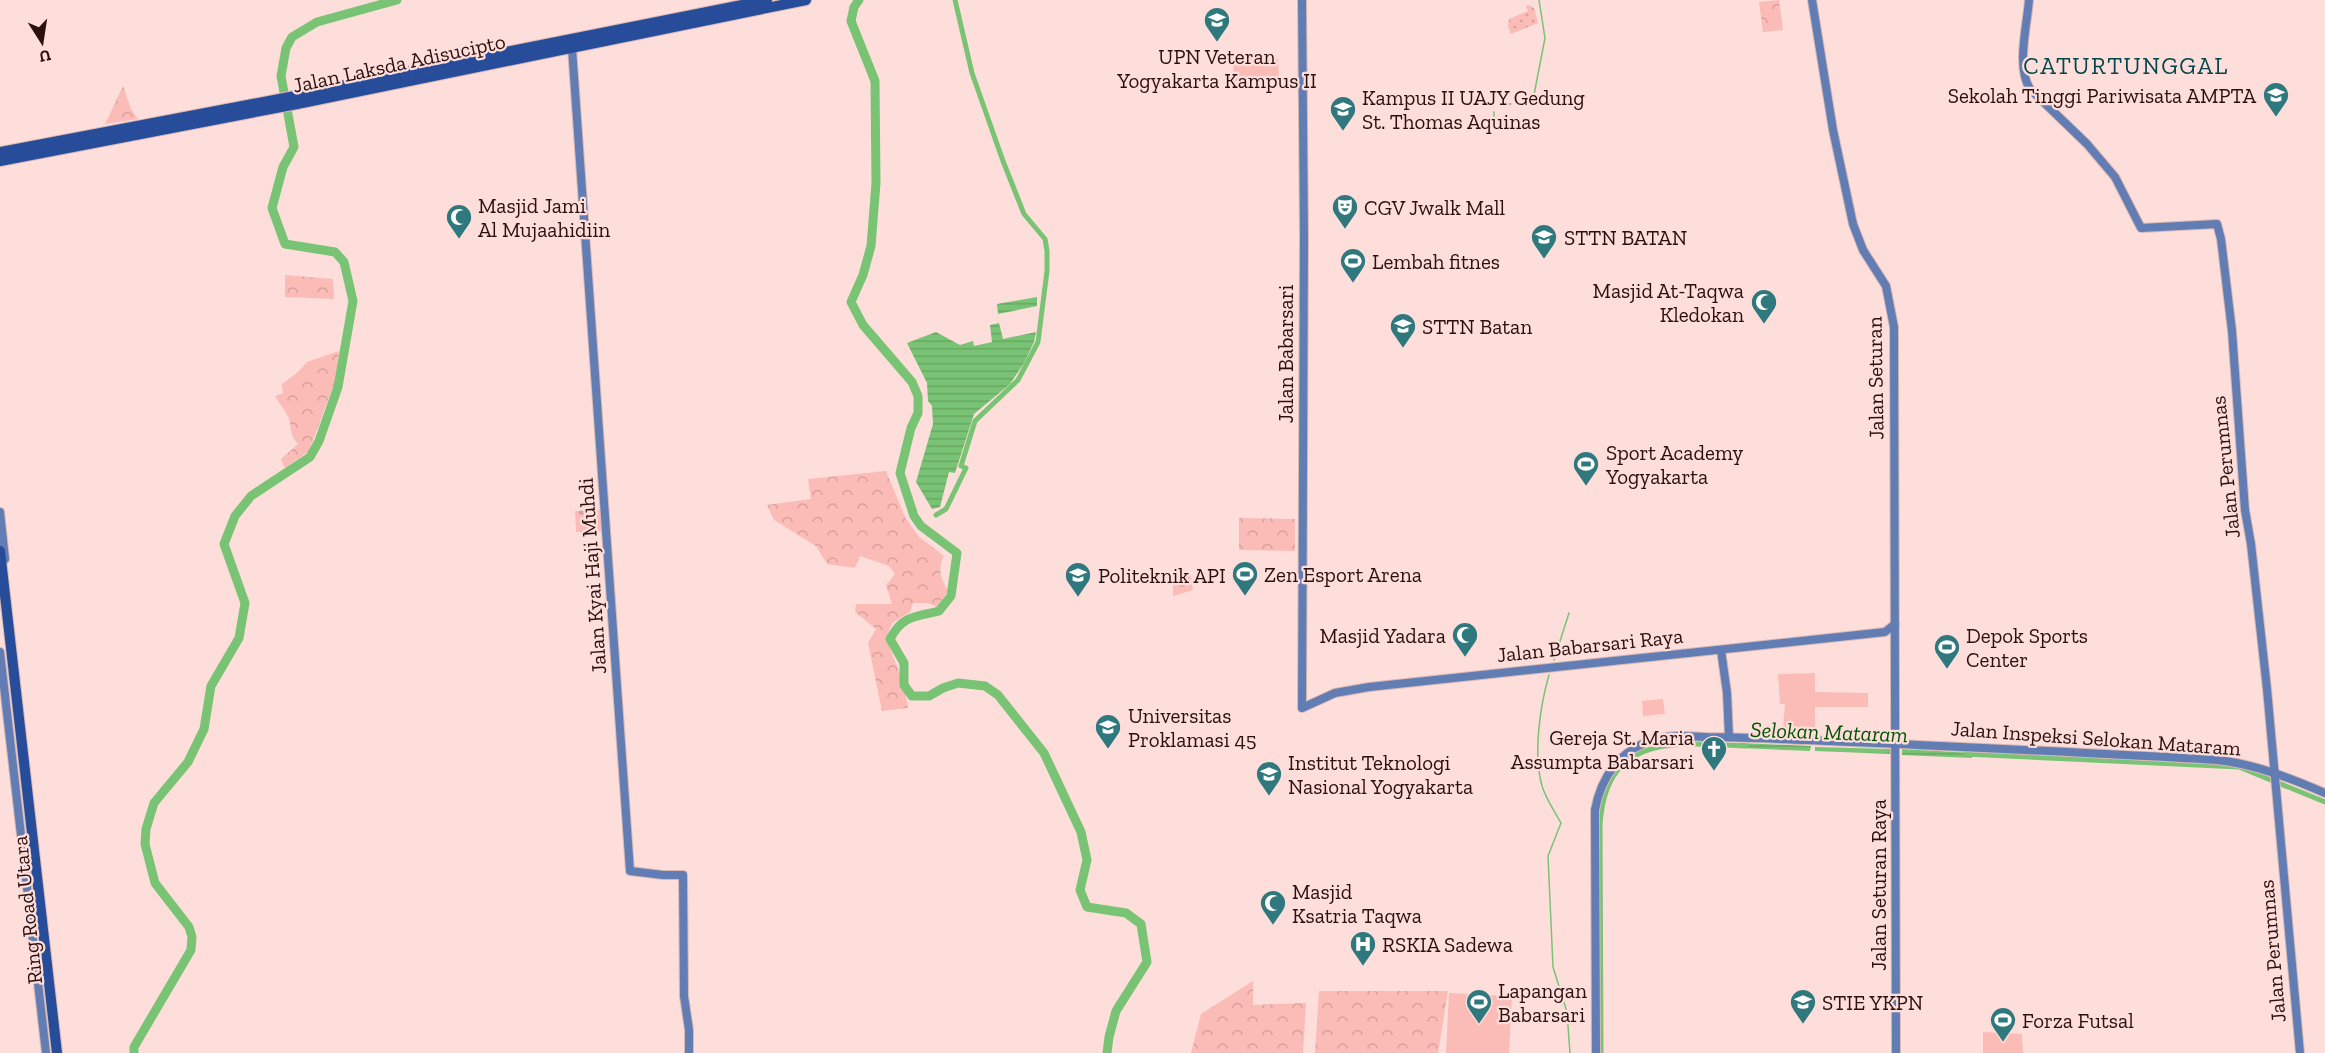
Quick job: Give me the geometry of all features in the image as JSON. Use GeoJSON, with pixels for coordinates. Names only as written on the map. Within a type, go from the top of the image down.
{"type":"FeatureCollection","features":[{"type":"Feature","properties":{"kind":"highway","name":"Jalan Laksda Adisucipto"},"geometry":{"type":"LineString","coordinates":[[296,100],[410,71],[767,0]]}},
{"type":"Feature","properties":{"kind":"highway","name":"Jalan Laksda Adisucipto"},"geometry":{"type":"LineString","coordinates":[[0,152],[269,105],[572,48],[806,0]]}},
{"type":"Feature","properties":{"kind":"highway","name":"Jalan Laksda Adisucipto"},"geometry":{"type":"LineString","coordinates":[[0,161],[269,105]]}},
{"type":"Feature","properties":{"kind":"highway"},"geometry":{"type":"LineString","coordinates":[[2,557],[60,1053]]}},
{"type":"Feature","properties":{"kind":"highway"},"geometry":{"type":"LineString","coordinates":[[0,613],[10,725],[48,1053]]}},
{"type":"Feature","properties":{"kind":"street","name":"Jalan Babarsari"},"geometry":{"type":"LineString","coordinates":[[1302,0],[1304,236],[1302,708]]}},
{"type":"Feature","properties":{"kind":"street","name":"Jalan Seturan"},"geometry":{"type":"LineString","coordinates":[[1812,0],[1833,130],[1853,224],[1863,250],[1880,272],[1886,286],[1894,327],[1895,624]]}},
{"type":"Feature","properties":{"kind":"street","name":"Jalan Perumnas"},"geometry":{"type":"LineString","coordinates":[[2029,0],[2023,64],[2025,83],[2091,148],[2115,177],[2141,228],[2217,224],[2221,238],[2232,331],[2245,510],[2251,544],[2275,776],[2300,1053]]}},
{"type":"Feature","properties":{"kind":"street","name":"Jalan Kyai Haji Muhdi"},"geometry":{"type":"LineString","coordinates":[[572,48],[630,871],[663,875],[683,874],[684,996],[689,1030],[689,1053]]}},
{"type":"Feature","properties":{"kind":"street"},"geometry":{"type":"LineString","coordinates":[[0,512],[2,557]]}},
{"type":"Feature","properties":{"kind":"street"},"geometry":{"type":"LineString","coordinates":[[1895,624],[1885,632],[1891,635],[1895,642]]}},
{"type":"Feature","properties":{"kind":"street"},"geometry":{"type":"LineString","coordinates":[[1895,624],[1895,748]]}},
{"type":"Feature","properties":{"kind":"street","name":"Jalan Babarsari Raya"},"geometry":{"type":"LineString","coordinates":[[1302,708],[1335,693],[1358,688],[1885,632]]}},
{"type":"Feature","properties":{"kind":"street"},"geometry":{"type":"LineString","coordinates":[[1721,650],[1729,737]]}},
{"type":"Feature","properties":{"kind":"street"},"geometry":{"type":"LineString","coordinates":[[0,652],[10,725]]}},
{"type":"Feature","properties":{"kind":"street","name":"Jalan Inspeksi Selokan Mataram"},"geometry":{"type":"LineString","coordinates":[[1596,1053],[1594,822],[1597,798],[1620,758],[1644,743],[1667,737],[1729,737],[1895,748],[2217,760],[2242,763],[2325,793]]}},
{"type":"Feature","properties":{"kind":"street","name":"Jalan Seturan Raya"},"geometry":{"type":"LineString","coordinates":[[1895,748],[1896,1053]]}},
{"type":"Feature","properties":{"kind":"green space"},"geometry":{"type":"Polygon","coordinates":[[[1779,0],[1783,30],[1763,32],[1759,2],[1779,0]]]}},
{"type":"Feature","properties":{"kind":"green space"},"geometry":{"type":"Polygon","coordinates":[[[1530,5],[1534,8],[1538,23],[1511,34],[1508,27],[1509,19],[1528,11],[1526,6],[1530,5]]]}},
{"type":"Feature","properties":{"kind":"green space"},"geometry":{"type":"Polygon","coordinates":[[[1234,56],[1278,59],[1279,82],[1233,81],[1234,56]]]}},
{"type":"Feature","properties":{"kind":"green space"},"geometry":{"type":"Polygon","coordinates":[[[123,86],[131,109],[138,119],[105,124],[123,86]]]}},
{"type":"Feature","properties":{"kind":"green space"},"geometry":{"type":"Polygon","coordinates":[[[285,275],[333,279],[334,299],[285,297],[285,275]]]}},
{"type":"Feature","properties":{"kind":"green space"},"geometry":{"type":"Polygon","coordinates":[[[339,351],[335,382],[309,451],[285,468],[281,459],[298,444],[292,434],[290,422],[275,396],[283,393],[282,384],[307,362],[339,351]]]}},
{"type":"Feature","properties":{"kind":"green space"},"geometry":{"type":"Polygon","coordinates":[[[886,471],[905,517],[918,536],[944,556],[941,574],[948,591],[937,607],[928,603],[913,603],[910,612],[892,623],[886,638],[904,685],[908,708],[882,711],[868,643],[876,629],[855,612],[856,604],[892,604],[886,585],[895,574],[889,566],[860,556],[855,568],[827,564],[816,546],[774,520],[767,505],[811,499],[808,479],[886,471]]]}},
{"type":"Feature","properties":{"kind":"green space"},"geometry":{"type":"Polygon","coordinates":[[[604,510],[605,531],[576,532],[575,511],[604,510]]]}},
{"type":"Feature","properties":{"kind":"green space"},"geometry":{"type":"Polygon","coordinates":[[[1239,518],[1295,519],[1295,551],[1239,550],[1239,518]]]}},
{"type":"Feature","properties":{"kind":"green space"},"geometry":{"type":"Polygon","coordinates":[[[1173,571],[1190,572],[1193,590],[1173,596],[1173,571]]]}},
{"type":"Feature","properties":{"kind":"green space"},"geometry":{"type":"Polygon","coordinates":[[[1815,673],[1815,692],[1868,693],[1868,707],[1815,707],[1815,729],[1783,729],[1785,704],[1780,704],[1778,674],[1815,673]]]}},
{"type":"Feature","properties":{"kind":"green space"},"geometry":{"type":"Polygon","coordinates":[[[1663,699],[1665,714],[1643,716],[1642,701],[1663,699]]]}},
{"type":"Feature","properties":{"kind":"green space"},"geometry":{"type":"Polygon","coordinates":[[[1253,981],[1253,1005],[1306,1003],[1303,1053],[1191,1053],[1201,1014],[1253,981]]]}},
{"type":"Feature","properties":{"kind":"green space"},"geometry":{"type":"Polygon","coordinates":[[[1319,991],[1448,991],[1438,1053],[1315,1053],[1319,991]]]}},
{"type":"Feature","properties":{"kind":"green space","name":"Lapangan Babarsari"},"geometry":{"type":"Polygon","coordinates":[[[1449,993],[1512,996],[1509,1053],[1446,1053],[1449,993]]]}},
{"type":"Feature","properties":{"kind":"green space","name":"Forza Futsal"},"geometry":{"type":"Polygon","coordinates":[[[1983,1032],[2022,1034],[2023,1053],[1983,1053],[1983,1032]]]}},
{"type":"Feature","properties":{"kind":"shaded area"},"geometry":{"type":"Polygon","coordinates":[[[1037,297],[1037,306],[998,314],[997,304],[1037,297]]]}},
{"type":"Feature","properties":{"kind":"shaded area"},"geometry":{"type":"Polygon","coordinates":[[[999,323],[1003,339],[1036,332],[1034,342],[1010,384],[974,414],[955,473],[949,472],[940,507],[932,509],[916,482],[933,424],[932,406],[928,401],[927,383],[907,343],[936,332],[960,345],[973,341],[974,346],[992,342],[990,325],[999,323]]]}},
{"type":"Feature","properties":{"kind":"shaded area"},"geometry":{"type":"Polygon","coordinates":[[[1740,743],[1811,746],[1810,751],[1740,748],[1740,743]]]}},
{"type":"Feature","properties":{"kind":"shaded area"},"geometry":{"type":"Polygon","coordinates":[[[1815,747],[1891,749],[1891,754],[1815,751],[1815,747]]]}},
{"type":"Feature","properties":{"kind":"shaded area"},"geometry":{"type":"Polygon","coordinates":[[[1902,749],[1972,753],[1972,758],[1902,755],[1902,749]]]}},
{"type":"Feature","properties":{"kind":"waterway"},"geometry":{"type":"LineString","coordinates":[[134,1053],[134,1047],[191,950],[192,937],[189,927],[155,883],[145,844],[146,829],[154,803],[188,762],[204,729],[211,686],[239,638],[245,603],[224,544],[235,516],[251,496],[310,457],[319,441],[338,387],[353,301],[344,262],[335,252],[285,244],[272,208],[283,167],[294,147],[281,76],[286,48],[292,37],[317,22],[397,0]]}},
{"type":"Feature","properties":{"kind":"waterway"},"geometry":{"type":"LineString","coordinates":[[859,0],[854,7],[851,21],[875,81],[876,183],[871,246],[863,275],[851,302],[863,325],[912,382],[918,396],[918,413],[911,428],[900,473],[914,516],[921,526],[957,553],[951,596],[939,611],[905,621],[890,639],[904,663],[904,685],[912,696],[929,696],[958,683],[985,686],[998,695],[1044,753],[1081,832],[1087,860],[1080,890],[1087,907],[1126,913],[1141,924],[1147,962],[1116,1011],[1107,1053]]}},
{"type":"Feature","properties":{"kind":"waterway"},"geometry":{"type":"LineString","coordinates":[[936,515],[946,509],[966,468],[961,466],[975,421],[1018,380],[1038,342],[1047,271],[1045,239],[1024,214],[1003,161],[972,73],[955,0]]}},
{"type":"Feature","properties":{"kind":"waterway"},"geometry":{"type":"LineString","coordinates":[[1522,104],[1533,100],[1545,38],[1539,0]]}},
{"type":"Feature","properties":{"kind":"waterway"},"geometry":{"type":"LineString","coordinates":[[1502,104],[1511,104]]}},
{"type":"Feature","properties":{"kind":"waterway"},"geometry":{"type":"LineString","coordinates":[[1494,112],[1494,117]]}},
{"type":"Feature","properties":{"kind":"waterway"},"geometry":{"type":"LineString","coordinates":[[1554,660],[1569,613]]}},
{"type":"Feature","properties":{"kind":"waterway"},"geometry":{"type":"LineString","coordinates":[[1549,675],[1540,715],[1538,760],[1542,786],[1561,823],[1548,856],[1553,967],[1567,1012],[1570,1053]]}},
{"type":"Feature","properties":{"kind":"waterway","name":"Selokan Mataram"},"geometry":{"type":"LineString","coordinates":[[1601,1053],[1600,825],[1605,795],[1616,773],[1630,758],[1649,750],[1671,745],[1694,744],[1746,746]]}},
{"type":"Feature","properties":{"kind":"waterway","name":"Selokan Mataram"},"geometry":{"type":"LineString","coordinates":[[1965,754],[2239,767],[2325,802]]}},
{"type":"Feature","properties":{"kind":"place","name":"UPN Veteran Yogyakarta Kampus II"},"geometry":{"type":"Point","coordinates":[1217,43]}},
{"type":"Feature","properties":{"kind":"place","name":"Sekolah Tinggi Pariwisata AMPTA"},"geometry":{"type":"Point","coordinates":[2276,118]}},
{"type":"Feature","properties":{"kind":"place","name":"Kampus II UAJY Gedung St. Thomas Aquinas"},"geometry":{"type":"Point","coordinates":[1343,132]}},
{"type":"Feature","properties":{"kind":"place","name":"CGV Jwalk Mall"},"geometry":{"type":"Point","coordinates":[1345,230]}},
{"type":"Feature","properties":{"kind":"place","name":"Masjid Jami Al Mujaahidiin"},"geometry":{"type":"Point","coordinates":[459,240]}},
{"type":"Feature","properties":{"kind":"place","name":"STTN BATAN"},"geometry":{"type":"Point","coordinates":[1544,260]}},
{"type":"Feature","properties":{"kind":"place","name":"Lembah fitnes"},"geometry":{"type":"Point","coordinates":[1353,284]}},
{"type":"Feature","properties":{"kind":"place","name":"Masjid At-Taqwa Kledokan"},"geometry":{"type":"Point","coordinates":[1764,325]}},
{"type":"Feature","properties":{"kind":"place","name":"STTN Batan"},"geometry":{"type":"Point","coordinates":[1403,349]}},
{"type":"Feature","properties":{"kind":"place","name":"Sport Academy Yogyakarta"},"geometry":{"type":"Point","coordinates":[1586,487]}},
{"type":"Feature","properties":{"kind":"place","name":"Zen Esport Arena"},"geometry":{"type":"Point","coordinates":[1245,597]}},
{"type":"Feature","properties":{"kind":"place","name":"Politeknik API"},"geometry":{"type":"Point","coordinates":[1078,598]}},
{"type":"Feature","properties":{"kind":"place","name":"Masjid Yadara"},"geometry":{"type":"Point","coordinates":[1465,658]}},
{"type":"Feature","properties":{"kind":"place","name":"Depok Sports Center"},"geometry":{"type":"Point","coordinates":[1947,670]}},
{"type":"Feature","properties":{"kind":"place","name":"Universitas Proklamasi 45"},"geometry":{"type":"Point","coordinates":[1108,750]}},
{"type":"Feature","properties":{"kind":"place","name":"Gereja St. Maria Assumpta Babarsari"},"geometry":{"type":"Point","coordinates":[1714,772]}},
{"type":"Feature","properties":{"kind":"place","name":"Institut Teknologi Nasional Yogyakarta"},"geometry":{"type":"Point","coordinates":[1269,797]}},
{"type":"Feature","properties":{"kind":"place","name":"Masjid Ksatria Taqwa"},"geometry":{"type":"Point","coordinates":[1273,926]}},
{"type":"Feature","properties":{"kind":"place","name":"RSKIA Sadewa"},"geometry":{"type":"Point","coordinates":[1363,967]}},
{"type":"Feature","properties":{"kind":"place","name":"Lapangan Babarsari"},"geometry":{"type":"Point","coordinates":[1479,1025]}},
{"type":"Feature","properties":{"kind":"place","name":"STIE YKPN"},"geometry":{"type":"Point","coordinates":[1803,1025]}},
{"type":"Feature","properties":{"kind":"place","name":"Forza Futsal"},"geometry":{"type":"Point","coordinates":[2003,1043]}},
{"type":"Feature","properties":{"kind":"district","name":"CATURTUNGGAL"},"geometry":{"type":"Point","coordinates":[2126,65]}}]}
